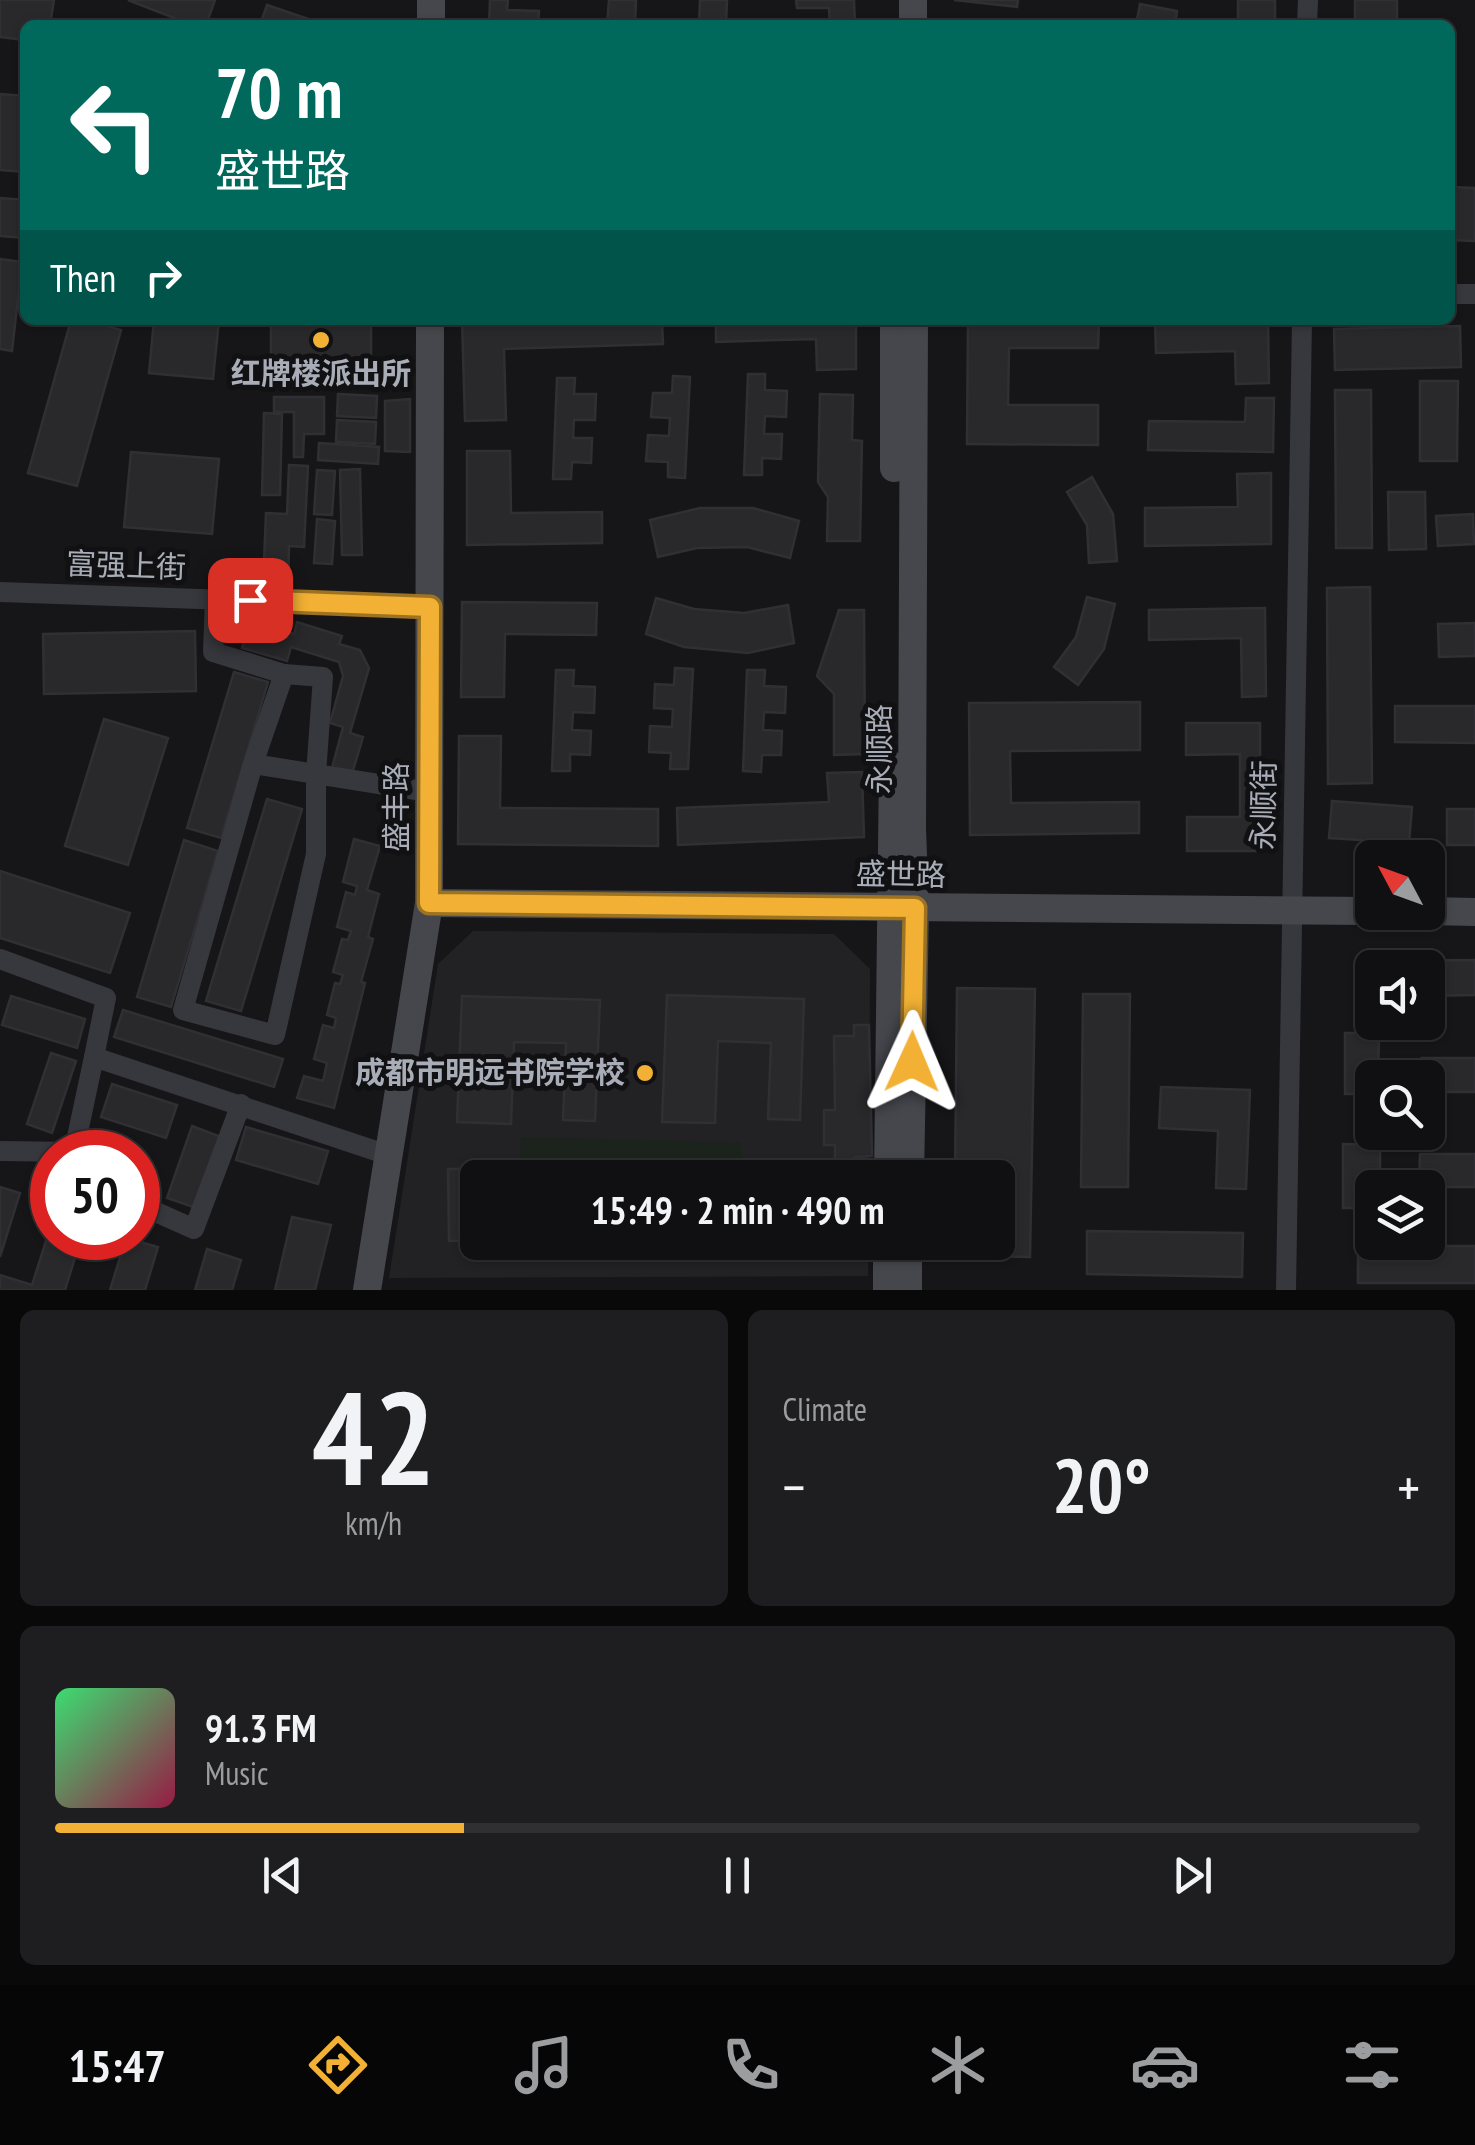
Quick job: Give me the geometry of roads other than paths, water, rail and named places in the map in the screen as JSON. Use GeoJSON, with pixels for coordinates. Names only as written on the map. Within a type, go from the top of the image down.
{"type":"FeatureCollection","features":[{"type":"Feature","properties":{"kind":"street","name":"盛丰路"},"geometry":{"type":"LineString","coordinates":[[366,1290],[429,903],[430,325]]}},
{"type":"Feature","properties":{"kind":"street"},"geometry":{"type":"LineString","coordinates":[[889,1160],[903,908],[894,325]]}},
{"type":"Feature","properties":{"kind":"street","name":"永顺路"},"geometry":{"type":"LineString","coordinates":[[910,1160],[903,908],[912,828],[914,325]]}},
{"type":"Feature","properties":{"kind":"street","name":"永顺街"},"geometry":{"type":"LineString","coordinates":[[1286,1290],[1302,325]]}},
{"type":"Feature","properties":{"kind":"street","name":"富强上街"},"geometry":{"type":"LineString","coordinates":[[0,592],[430,607]]}},
{"type":"Feature","properties":{"kind":"street"},"geometry":{"type":"LineString","coordinates":[[214,599],[213,652],[284,674],[323,677],[316,774],[316,854],[274,1035],[183,1010],[253,764],[284,674]]}},
{"type":"Feature","properties":{"kind":"street"},"geometry":{"type":"LineString","coordinates":[[253,764],[429,792]]}},
{"type":"Feature","properties":{"kind":"street","name":"盛世路"},"geometry":{"type":"LineString","coordinates":[[429,903],[1355,911]]}},
{"type":"Feature","properties":{"kind":"street"},"geometry":{"type":"LineString","coordinates":[[1445,912],[1475,912]]}},
{"type":"Feature","properties":{"kind":"street"},"geometry":{"type":"LineString","coordinates":[[0,959],[106,998],[80,1130]]}},
{"type":"Feature","properties":{"kind":"street"},"geometry":{"type":"LineString","coordinates":[[94,1057],[388,1155]]}},
{"type":"Feature","properties":{"kind":"street"},"geometry":{"type":"LineString","coordinates":[[160,1214],[194,1229],[241,1104]]}},
{"type":"Feature","properties":{"kind":"street"},"geometry":{"type":"LineString","coordinates":[[0,1151],[30,1151]]}},
{"type":"Feature","properties":{"kind":"street"},"geometry":{"type":"LineString","coordinates":[[887,1290],[888,1260]]}},
{"type":"Feature","properties":{"kind":"street"},"geometry":{"type":"LineString","coordinates":[[908,1260],[908,1290]]}},
{"type":"Feature","properties":{"kind":"place","name":"红牌楼派出所"},"geometry":{"type":"Point","coordinates":[321,340]}},
{"type":"Feature","properties":{"kind":"place","name":"成都市明远书院学校"},"geometry":{"type":"Point","coordinates":[645,1073]}}]}
